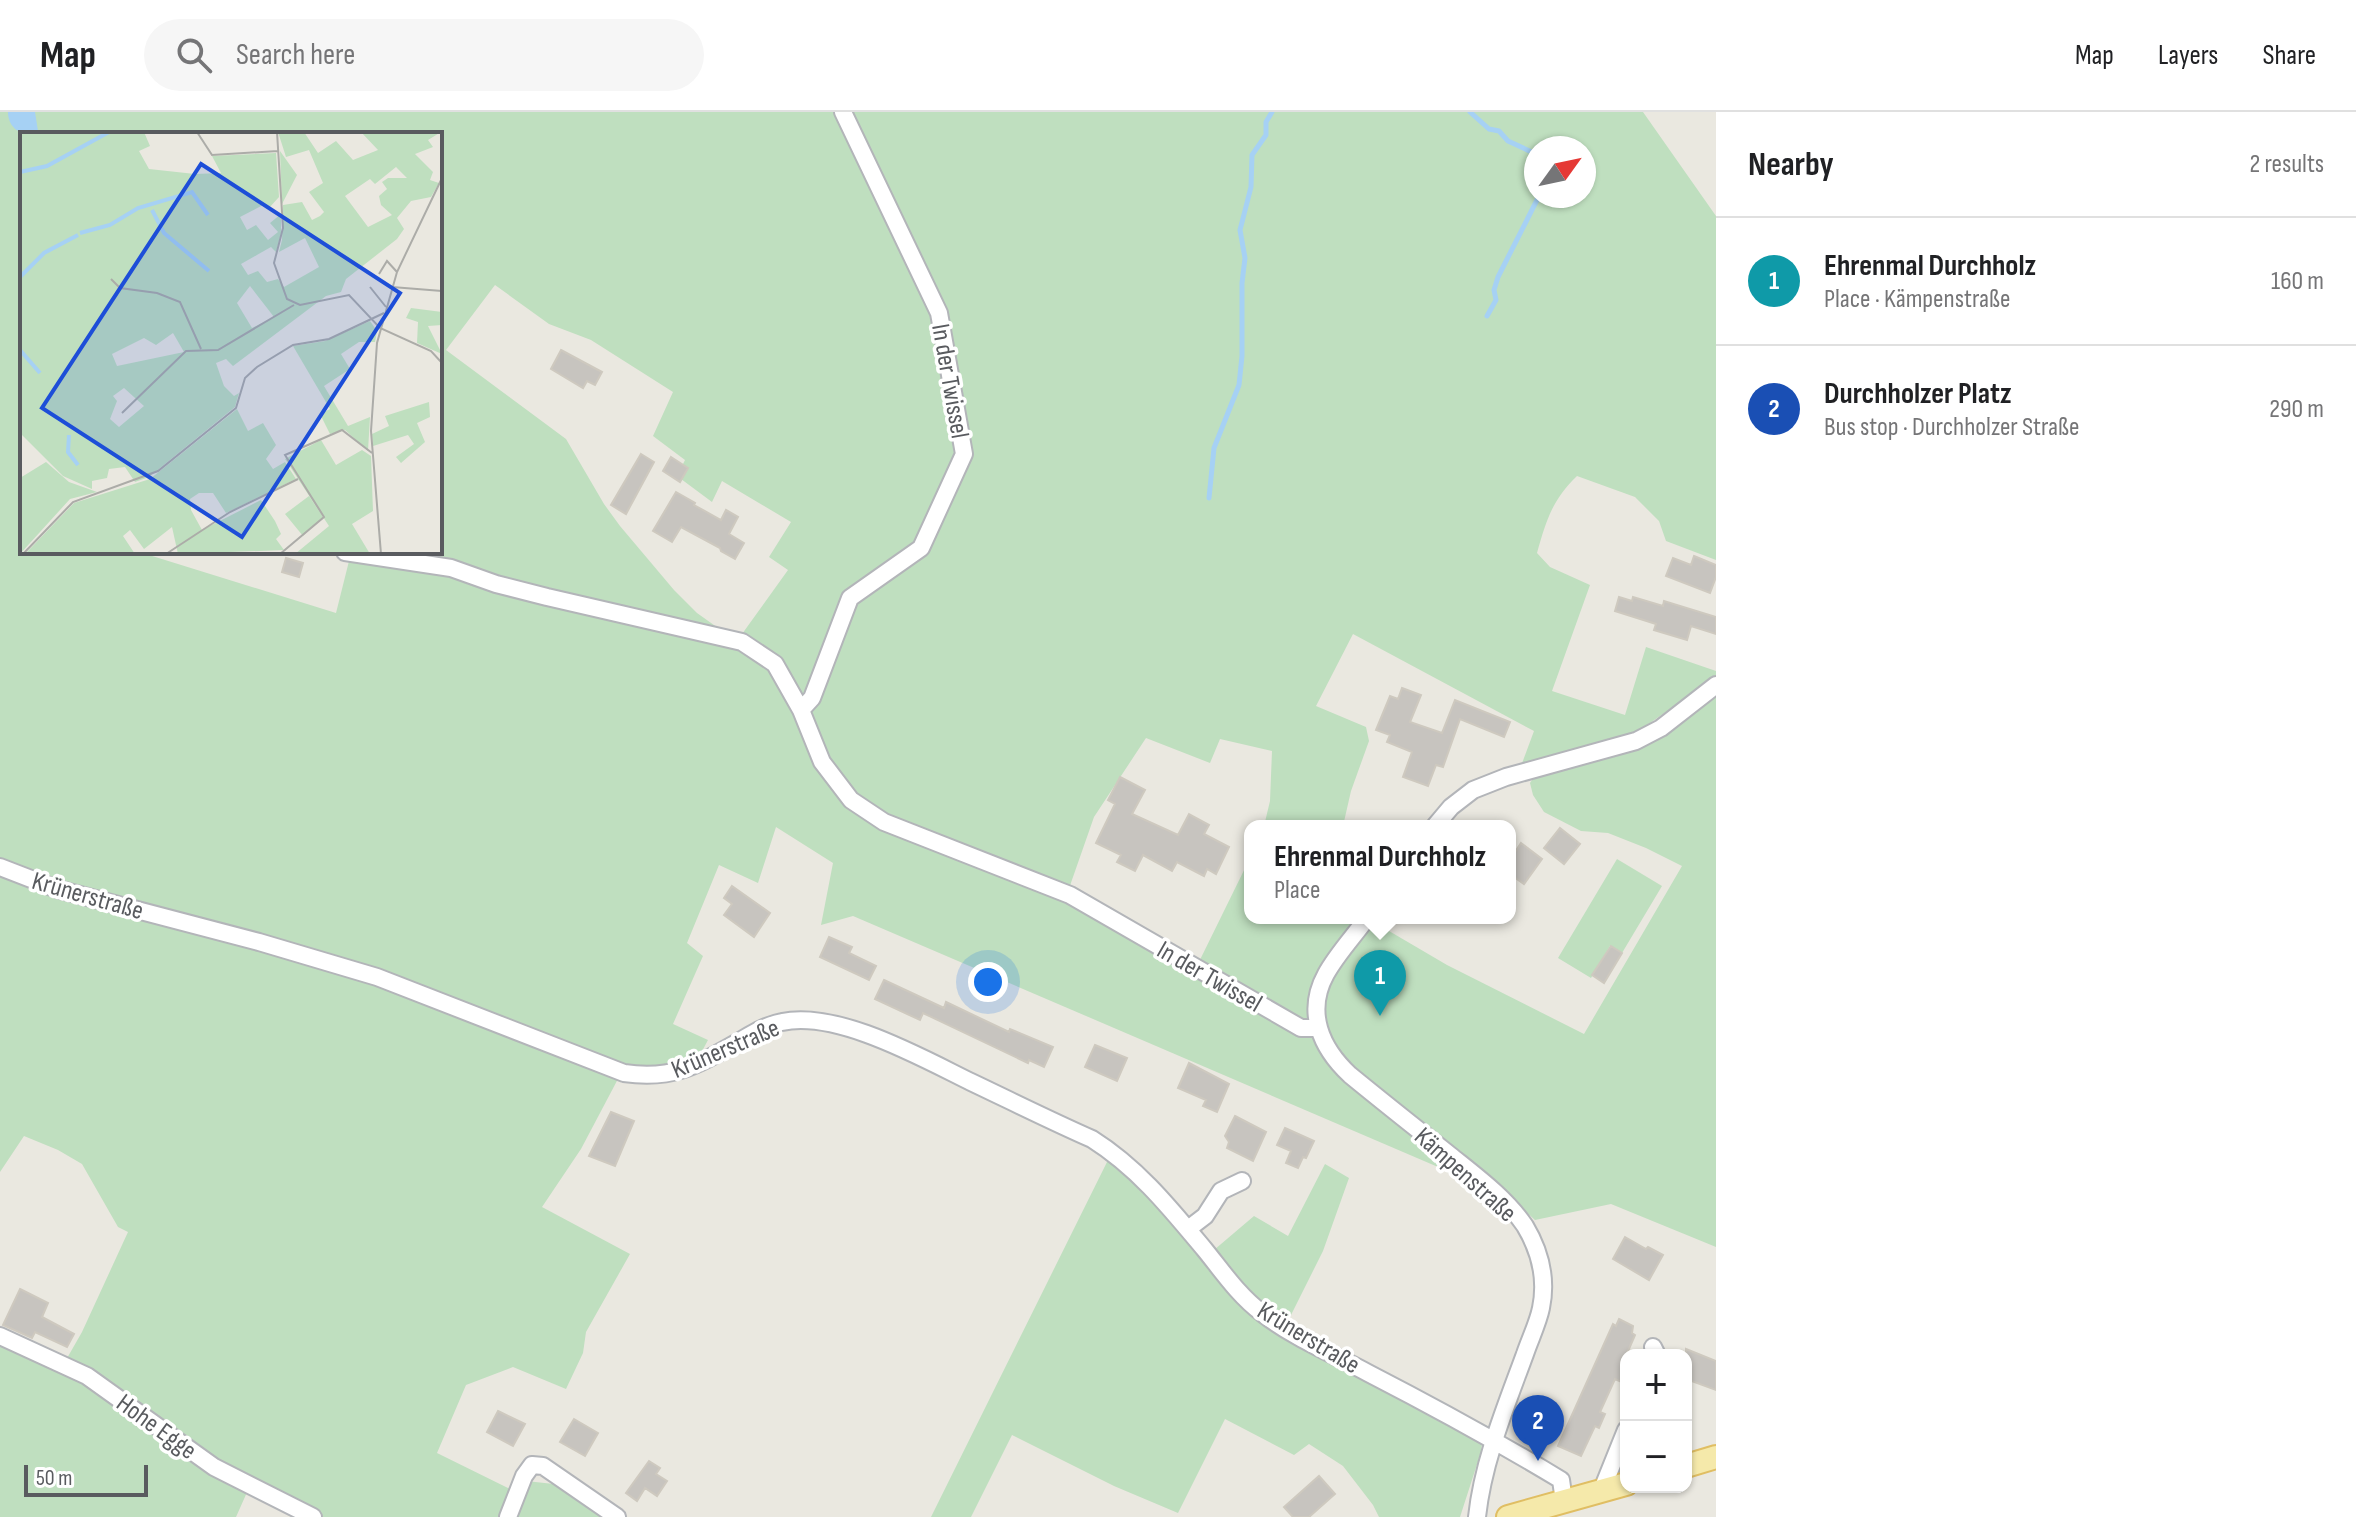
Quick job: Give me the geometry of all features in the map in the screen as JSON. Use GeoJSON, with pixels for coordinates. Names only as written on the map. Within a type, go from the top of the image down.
{"type":"FeatureCollection","features":[{"type":"Feature","properties":{"kind":"main road"},"geometry":{"type":"LineString","coordinates":[[1692,1464],[1716,1457]]}},
{"type":"Feature","properties":{"kind":"main road"},"geometry":{"type":"LineString","coordinates":[[1508,1517],[1620,1486]]}},
{"type":"Feature","properties":{"kind":"street","name":"In der Twissel"},"geometry":{"type":"LineString","coordinates":[[801,710],[812,698],[850,598],[921,548],[964,454],[939,313],[843,112]]}},
{"type":"Feature","properties":{"kind":"street","name":"In der Twissel"},"geometry":{"type":"LineString","coordinates":[[358,554],[451,568],[547,597],[742,642],[775,664],[801,710],[822,762],[851,800],[884,822],[1070,895],[1301,1028],[1317,1028]]}},
{"type":"Feature","properties":{"kind":"street"},"geometry":{"type":"LineString","coordinates":[[1441,820],[1473,790],[1506,777],[1636,741],[1661,728],[1716,685]]}},
{"type":"Feature","properties":{"kind":"street","name":"Krünerstraße"},"geometry":{"type":"LineString","coordinates":[[0,867],[57,889],[259,942],[377,977],[624,1073],[655,1076],[684,1069],[758,1031],[780,1022],[796,1020],[844,1027],[895,1046],[1092,1139],[1116,1155],[1139,1174],[1260,1312],[1321,1348],[1495,1440],[1561,1480],[1564,1501]]}},
{"type":"Feature","properties":{"kind":"street"},"geometry":{"type":"LineString","coordinates":[[1317,1028],[1319,997],[1325,975],[1363,924]]}},
{"type":"Feature","properties":{"kind":"street","name":"Kämpenstraße"},"geometry":{"type":"LineString","coordinates":[[1317,1028],[1334,1060],[1483,1182],[1517,1217],[1536,1248],[1544,1286],[1541,1309],[1495,1440],[1477,1517]]}},
{"type":"Feature","properties":{"kind":"street"},"geometry":{"type":"LineString","coordinates":[[1188,1229],[1205,1216],[1221,1191],[1242,1181]]}},
{"type":"Feature","properties":{"kind":"street","name":"Hohe Egge"},"geometry":{"type":"LineString","coordinates":[[0,1336],[87,1376],[214,1467],[313,1517]]}},
{"type":"Feature","properties":{"kind":"street"},"geometry":{"type":"LineString","coordinates":[[1601,1492],[1620,1445]]}},
{"type":"Feature","properties":{"kind":"street"},"geometry":{"type":"LineString","coordinates":[[508,1517],[524,1476],[532,1465],[543,1466],[617,1517]]}},
{"type":"Feature","properties":{"kind":"green space"},"geometry":{"type":"Polygon","coordinates":[[[0,112],[1643,112],[1716,216],[1716,560],[1666,541],[1659,521],[1635,497],[1577,476],[1561,494],[1551,512],[1537,553],[1550,567],[1590,585],[1552,691],[1625,715],[1646,647],[1716,671],[1716,677],[1634,734],[1521,766],[1534,731],[1353,634],[1316,706],[1366,727],[1369,741],[1344,820],[1265,820],[1270,801],[1272,751],[1220,739],[1210,763],[1146,738],[1094,817],[1066,897],[1083,910],[1194,972],[1244,870],[1244,924],[1355,924],[1331,958],[1344,961],[1370,924],[1377,924],[1447,965],[1584,1034],[1682,866],[1608,833],[1581,831],[1544,812],[1533,795],[1530,783],[1534,777],[1596,762],[1641,745],[1671,729],[1716,693],[1716,1247],[1611,1204],[1535,1220],[1460,1158],[1453,1167],[1509,1218],[1445,1170],[853,916],[821,925],[833,863],[776,827],[758,883],[719,865],[687,943],[703,956],[673,1024],[708,1040],[700,1055],[671,1065],[621,1064],[372,968],[72,888],[0,862],[0,112]]]}},
{"type":"Feature","properties":{"kind":"green space"},"geometry":{"type":"Polygon","coordinates":[[[1617,859],[1662,886],[1622,953],[1610,946],[1591,978],[1558,958],[1617,859]]]}},
{"type":"Feature","properties":{"kind":"green space"},"geometry":{"type":"Polygon","coordinates":[[[0,877],[60,897],[258,948],[360,979],[619,1077],[581,1149],[542,1207],[630,1254],[586,1332],[583,1353],[566,1389],[513,1367],[466,1385],[437,1453],[512,1490],[502,1517],[321,1517],[215,1463],[66,1360],[128,1232],[118,1227],[82,1164],[58,1150],[24,1136],[0,1172],[0,877]]]}},
{"type":"Feature","properties":{"kind":"green space"},"geometry":{"type":"Polygon","coordinates":[[[1109,1158],[1134,1177],[1238,1300],[1482,1443],[1460,1517],[1379,1517],[1343,1466],[1309,1444],[1294,1455],[1225,1419],[1178,1513],[1114,1486],[1012,1435],[971,1517],[931,1517],[1109,1158]]]}},
{"type":"Feature","properties":{"kind":"green space"},"geometry":{"type":"Polygon","coordinates":[[[1325,1164],[1349,1178],[1323,1251],[1287,1323],[1246,1292],[1214,1250],[1254,1216],[1288,1236],[1325,1164]]]}},
{"type":"Feature","properties":{"kind":"green space"},"geometry":{"type":"Polygon","coordinates":[[[0,1342],[67,1371],[248,1490],[236,1517],[0,1517],[0,1342]]]}},
{"type":"Feature","properties":{"kind":"green space"},"geometry":{"type":"Polygon","coordinates":[[[526,1481],[563,1485],[610,1517],[512,1517],[526,1481]]]}},
{"type":"Feature","properties":{"kind":"water"},"geometry":{"type":"Polygon","coordinates":[[[8,112],[35,112],[38,131],[20,132],[8,112]]]}},
{"type":"Feature","properties":{"kind":"building"},"geometry":{"type":"Polygon","coordinates":[[[561,350],[602,372],[595,385],[587,381],[583,388],[551,369],[561,350]]]}},
{"type":"Feature","properties":{"kind":"building"},"geometry":{"type":"Polygon","coordinates":[[[641,454],[654,462],[626,514],[611,505],[641,454]]]}},
{"type":"Feature","properties":{"kind":"building"},"geometry":{"type":"Polygon","coordinates":[[[671,457],[688,468],[680,482],[663,471],[671,457]]]}},
{"type":"Feature","properties":{"kind":"building"},"geometry":{"type":"Polygon","coordinates":[[[676,492],[721,520],[726,510],[738,517],[729,534],[744,543],[735,559],[681,527],[672,542],[653,531],[676,492]]]}},
{"type":"Feature","properties":{"kind":"building"},"geometry":{"type":"Polygon","coordinates":[[[1694,556],[1716,565],[1716,577],[1710,593],[1666,576],[1673,558],[1691,565],[1694,556]]]}},
{"type":"Feature","properties":{"kind":"building"},"geometry":{"type":"Polygon","coordinates":[[[286,558],[303,563],[299,577],[282,572],[286,558]]]}},
{"type":"Feature","properties":{"kind":"building"},"geometry":{"type":"Polygon","coordinates":[[[1619,597],[1632,601],[1633,597],[1663,606],[1664,601],[1716,617],[1716,634],[1691,626],[1687,640],[1654,630],[1656,624],[1615,611],[1619,597]]]}},
{"type":"Feature","properties":{"kind":"building"},"geometry":{"type":"Polygon","coordinates":[[[1402,688],[1421,695],[1410,722],[1442,733],[1455,700],[1510,722],[1504,737],[1460,719],[1443,767],[1436,765],[1428,786],[1403,777],[1412,752],[1387,742],[1390,735],[1376,730],[1390,696],[1398,699],[1402,688]]]}},
{"type":"Feature","properties":{"kind":"building"},"geometry":{"type":"Polygon","coordinates":[[[1120,777],[1145,790],[1132,814],[1178,835],[1189,814],[1209,825],[1204,834],[1229,847],[1216,874],[1207,869],[1204,876],[1177,862],[1172,871],[1143,855],[1135,871],[1117,862],[1121,855],[1096,843],[1115,804],[1108,800],[1120,777]]]}},
{"type":"Feature","properties":{"kind":"building"},"geometry":{"type":"Polygon","coordinates":[[[1560,828],[1580,844],[1564,864],[1544,848],[1560,828]]]}},
{"type":"Feature","properties":{"kind":"building"},"geometry":{"type":"Polygon","coordinates":[[[1521,843],[1542,859],[1524,884],[1516,878],[1516,850],[1521,843]]]}},
{"type":"Feature","properties":{"kind":"building"},"geometry":{"type":"Polygon","coordinates":[[[732,886],[770,913],[754,937],[724,915],[732,904],[724,898],[732,886]]]}},
{"type":"Feature","properties":{"kind":"building"},"geometry":{"type":"Polygon","coordinates":[[[829,937],[852,947],[849,953],[876,966],[869,980],[820,957],[829,937]]]}},
{"type":"Feature","properties":{"kind":"building"},"geometry":{"type":"Polygon","coordinates":[[[1611,946],[1622,953],[1604,983],[1592,975],[1611,946]]]}},
{"type":"Feature","properties":{"kind":"building"},"geometry":{"type":"Polygon","coordinates":[[[884,980],[944,1008],[946,1002],[1009,1032],[1010,1029],[1053,1047],[1044,1067],[1029,1060],[1028,1063],[923,1013],[920,1020],[875,999],[884,980]]]}},
{"type":"Feature","properties":{"kind":"building"},"geometry":{"type":"Polygon","coordinates":[[[1095,1045],[1127,1058],[1117,1081],[1085,1067],[1095,1045]]]}},
{"type":"Feature","properties":{"kind":"building"},"geometry":{"type":"Polygon","coordinates":[[[1189,1063],[1229,1084],[1217,1112],[1203,1106],[1206,1100],[1178,1088],[1189,1063]]]}},
{"type":"Feature","properties":{"kind":"building"},"geometry":{"type":"Polygon","coordinates":[[[611,1112],[634,1121],[615,1166],[589,1156],[611,1112]]]}},
{"type":"Feature","properties":{"kind":"building"},"geometry":{"type":"Polygon","coordinates":[[[1235,1116],[1266,1132],[1253,1161],[1227,1148],[1229,1142],[1225,1136],[1235,1116]]]}},
{"type":"Feature","properties":{"kind":"building"},"geometry":{"type":"Polygon","coordinates":[[[1285,1128],[1314,1141],[1298,1168],[1286,1163],[1291,1151],[1277,1145],[1285,1128]]]}},
{"type":"Feature","properties":{"kind":"building"},"geometry":{"type":"Polygon","coordinates":[[[1625,1237],[1663,1255],[1649,1280],[1613,1259],[1625,1237]]]}},
{"type":"Feature","properties":{"kind":"building"},"geometry":{"type":"Polygon","coordinates":[[[20,1289],[48,1303],[42,1317],[74,1334],[67,1347],[35,1332],[32,1338],[3,1325],[20,1289]]]}},
{"type":"Feature","properties":{"kind":"building"},"geometry":{"type":"Polygon","coordinates":[[[1619,1319],[1633,1326],[1632,1333],[1635,1335],[1629,1349],[1620,1349],[1620,1381],[1615,1379],[1600,1412],[1605,1414],[1599,1428],[1595,1426],[1581,1456],[1558,1446],[1613,1324],[1616,1326],[1619,1319]]]}},
{"type":"Feature","properties":{"kind":"building"},"geometry":{"type":"Polygon","coordinates":[[[1692,1351],[1716,1361],[1716,1390],[1692,1381],[1692,1351]]]}},
{"type":"Feature","properties":{"kind":"building"},"geometry":{"type":"Polygon","coordinates":[[[498,1411],[525,1424],[513,1446],[487,1432],[498,1411]]]}},
{"type":"Feature","properties":{"kind":"building"},"geometry":{"type":"Polygon","coordinates":[[[574,1419],[598,1433],[585,1456],[560,1442],[574,1419]]]}},
{"type":"Feature","properties":{"kind":"building"},"geometry":{"type":"Polygon","coordinates":[[[649,1461],[660,1468],[656,1474],[667,1481],[657,1496],[645,1488],[637,1501],[626,1493],[649,1461]]]}},
{"type":"Feature","properties":{"kind":"building"},"geometry":{"type":"Polygon","coordinates":[[[1319,1476],[1335,1494],[1309,1517],[1293,1517],[1284,1507],[1319,1476]]]}},
{"type":"Feature","properties":{"kind":"waterway"},"geometry":{"type":"LineString","coordinates":[[1209,498],[1214,448],[1239,385],[1245,258],[1240,230],[1251,187],[1252,155],[1266,135],[1266,122],[1272,112]]}},
{"type":"Feature","properties":{"kind":"waterway"},"geometry":{"type":"LineString","coordinates":[[1470,112],[1489,129],[1499,131],[1508,141],[1524,148]]}},
{"type":"Feature","properties":{"kind":"waterway"},"geometry":{"type":"LineString","coordinates":[[1487,316],[1496,300],[1494,290],[1498,277],[1533,208]]}},
{"type":"Feature","properties":{"kind":"place","name":"Ehrenmal Durchholz"},"geometry":{"type":"Point","coordinates":[1380,1016]}},
{"type":"Feature","properties":{"kind":"place","name":"Durchholzer Platz"},"geometry":{"type":"Point","coordinates":[1538,1461]}}]}
